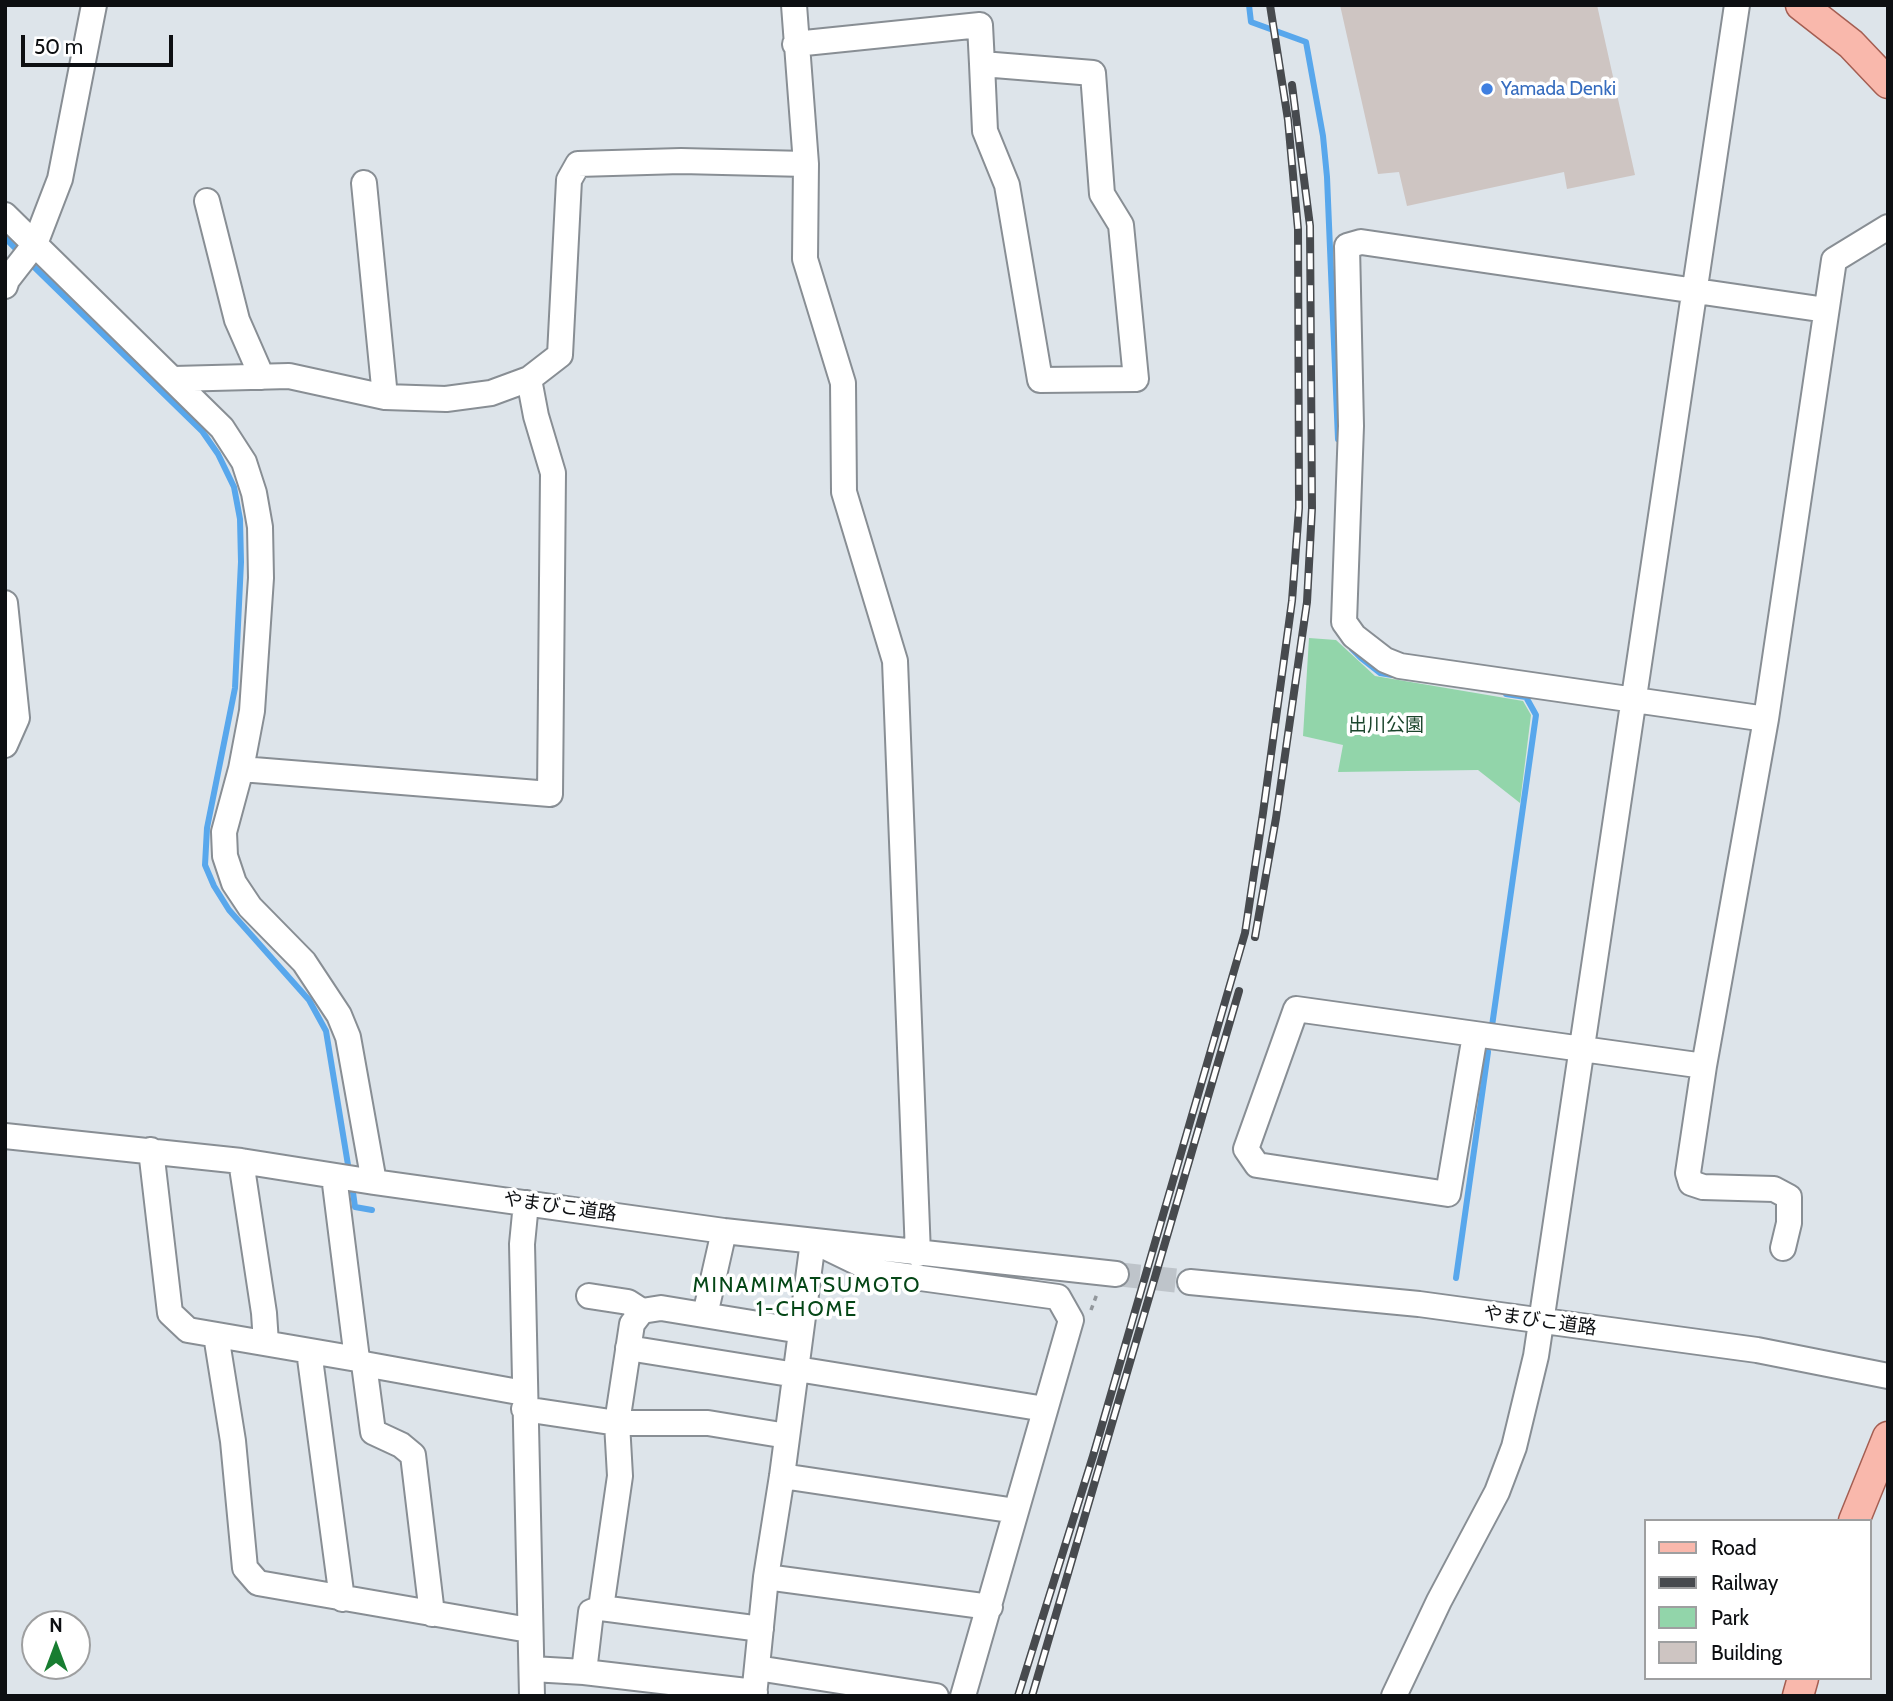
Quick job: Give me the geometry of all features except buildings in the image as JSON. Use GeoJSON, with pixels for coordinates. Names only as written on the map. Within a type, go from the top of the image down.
{"type":"FeatureCollection","features":[{"type":"Feature","properties":{"kind":"main road"},"geometry":{"type":"LineString","coordinates":[[1801,5],[1850,44],[1887,81]]}},
{"type":"Feature","properties":{"kind":"main road"},"geometry":{"type":"LineString","coordinates":[[1855,1519],[1888,1437]]}},
{"type":"Feature","properties":{"kind":"street"},"geometry":{"type":"LineString","coordinates":[[20,264],[60,179],[94,5]]}},
{"type":"Feature","properties":{"kind":"street"},"geometry":{"type":"LineString","coordinates":[[794,5],[806,164],[805,259],[843,383],[844,492],[895,661],[918,1254]]}},
{"type":"Feature","properties":{"kind":"street"},"geometry":{"type":"LineString","coordinates":[[1394,1696],[1439,1601],[1497,1492],[1526,1404],[1541,1322],[1737,5]]}},
{"type":"Feature","properties":{"kind":"street"},"geometry":{"type":"LineString","coordinates":[[796,44],[980,25],[985,131],[1007,185],[1040,380],[1136,379],[1121,225],[1102,194],[1093,73],[982,64]]}},
{"type":"Feature","properties":{"kind":"street"},"geometry":{"type":"LineString","coordinates":[[174,379],[289,376],[385,397],[446,398],[491,393],[529,379],[560,355],[569,180],[578,164],[681,161],[806,164]]}},
{"type":"Feature","properties":{"kind":"street"},"geometry":{"type":"LineString","coordinates":[[363,183],[385,397]]}},
{"type":"Feature","properties":{"kind":"street"},"geometry":{"type":"LineString","coordinates":[[207,201],[237,320],[262,377]]}},
{"type":"Feature","properties":{"kind":"street"},"geometry":{"type":"LineString","coordinates":[[5,215],[20,264],[174,379],[222,428],[244,462],[254,493],[260,527],[261,578],[252,711],[241,769],[224,832],[225,856],[234,884],[250,906],[304,962],[339,1015],[348,1037],[369,1181]]}},
{"type":"Feature","properties":{"kind":"street"},"geometry":{"type":"LineString","coordinates":[[1783,1248],[1789,1223],[1789,1197],[1774,1189],[1703,1187],[1691,1183],[1688,1173],[1704,1066],[1766,719],[1834,260],[1888,228]]}},
{"type":"Feature","properties":{"kind":"street"},"geometry":{"type":"LineString","coordinates":[[1766,719],[1400,666],[1369,650],[1354,636],[1344,622],[1351,426],[1347,246],[1361,242],[1826,310]]}},
{"type":"Feature","properties":{"kind":"street"},"geometry":{"type":"LineString","coordinates":[[241,769],[550,794],[553,473],[536,416],[529,379]]}},
{"type":"Feature","properties":{"kind":"street"},"geometry":{"type":"LineString","coordinates":[[5,603],[17,718],[5,746]]}},
{"type":"Feature","properties":{"kind":"street"},"geometry":{"type":"LineString","coordinates":[[1475,1035],[1448,1194],[1256,1165],[1246,1149],[1296,1009],[1704,1066]]}},
{"type":"Feature","properties":{"kind":"street","name":"やまびこ道路"},"geometry":{"type":"LineString","coordinates":[[5,1136],[241,1161],[724,1230],[918,1254],[1116,1274]]}},
{"type":"Feature","properties":{"kind":"street"},"geometry":{"type":"LineString","coordinates":[[151,1150],[170,1313],[188,1331],[309,1351],[617,1423],[708,1423],[787,1436]]}},
{"type":"Feature","properties":{"kind":"street"},"geometry":{"type":"LineString","coordinates":[[241,1161],[264,1312],[266,1343]]}},
{"type":"Feature","properties":{"kind":"street"},"geometry":{"type":"LineString","coordinates":[[336,1176],[360,1362],[373,1432],[401,1445],[413,1455],[432,1614]]}},
{"type":"Feature","properties":{"kind":"street"},"geometry":{"type":"LineString","coordinates":[[526,1203],[522,1244],[532,1696]]}},
{"type":"Feature","properties":{"kind":"street"},"geometry":{"type":"LineString","coordinates":[[705,1315],[724,1230]]}},
{"type":"Feature","properties":{"kind":"street"},"geometry":{"type":"LineString","coordinates":[[532,1669],[584,1672],[754,1694],[766,1577],[813,1241],[877,1272],[1058,1297],[1071,1320],[963,1696]]}},
{"type":"Feature","properties":{"kind":"street","name":"やまびこ道路"},"geometry":{"type":"LineString","coordinates":[[1190,1282],[1419,1304],[1757,1350],[1888,1376]]}},
{"type":"Feature","properties":{"kind":"street"},"geometry":{"type":"LineString","coordinates":[[589,1296],[628,1302],[642,1311],[661,1308],[801,1332]]}},
{"type":"Feature","properties":{"kind":"street"},"geometry":{"type":"LineString","coordinates":[[601,1608],[620,1476],[617,1423],[632,1324],[642,1311]]}},
{"type":"Feature","properties":{"kind":"street"},"geometry":{"type":"LineString","coordinates":[[216,1335],[233,1441],[245,1568],[257,1583],[529,1630]]}},
{"type":"Feature","properties":{"kind":"street"},"geometry":{"type":"LineString","coordinates":[[628,1348],[1045,1409]]}},
{"type":"Feature","properties":{"kind":"street"},"geometry":{"type":"LineString","coordinates":[[309,1351],[342,1599]]}},
{"type":"Feature","properties":{"kind":"street"},"geometry":{"type":"LineString","coordinates":[[782,1476],[1016,1511]]}},
{"type":"Feature","properties":{"kind":"street"},"geometry":{"type":"LineString","coordinates":[[766,1577],[990,1607]]}},
{"type":"Feature","properties":{"kind":"street"},"geometry":{"type":"LineString","coordinates":[[584,1672],[591,1612],[601,1608],[761,1629]]}},
{"type":"Feature","properties":{"kind":"street"},"geometry":{"type":"LineString","coordinates":[[757,1668],[936,1696]]}},
{"type":"Feature","properties":{"kind":"green space","name":"出川公園"},"geometry":{"type":"Polygon","coordinates":[[[1309,638],[1336,640],[1375,676],[1523,701],[1531,715],[1520,803],[1478,770],[1338,772],[1343,745],[1303,736],[1309,638]]]}},
{"type":"Feature","properties":{"kind":"waterway"},"geometry":{"type":"LineString","coordinates":[[1249,5],[1251,22],[1306,42],[1323,136],[1327,177],[1338,439]]}},
{"type":"Feature","properties":{"kind":"waterway"},"geometry":{"type":"LineString","coordinates":[[5,238],[20,253]]}},
{"type":"Feature","properties":{"kind":"waterway"},"geometry":{"type":"LineString","coordinates":[[27,260],[202,431],[218,454],[234,487],[240,519],[241,562],[235,688],[207,828],[205,865],[229,910],[309,1000],[326,1031],[349,1171]]}},
{"type":"Feature","properties":{"kind":"waterway"},"geometry":{"type":"LineString","coordinates":[[1352,649],[1380,673],[1392,675]]}},
{"type":"Feature","properties":{"kind":"waterway"},"geometry":{"type":"LineString","coordinates":[[1492,1026],[1536,715],[1526,697],[1506,694]]}},
{"type":"Feature","properties":{"kind":"waterway"},"geometry":{"type":"LineString","coordinates":[[1456,1278],[1488,1052]]}},
{"type":"Feature","properties":{"kind":"waterway"},"geometry":{"type":"LineString","coordinates":[[352,1185],[355,1207],[372,1210]]}},
{"type":"Feature","properties":{"kind":"tunnel"},"geometry":{"type":"LineString","coordinates":[[1116,1274],[1190,1282]]}},
{"type":"Feature","properties":{"kind":"railway"},"geometry":{"type":"LineString","coordinates":[[1018,1696],[1093,1456],[1245,933],[1263,813],[1292,601],[1299,508],[1298,229],[1288,120],[1270,5]]}},
{"type":"Feature","properties":{"kind":"railway"},"geometry":{"type":"LineString","coordinates":[[1255,937],[1276,818],[1307,602],[1312,508],[1310,226],[1292,85]]}},
{"type":"Feature","properties":{"kind":"railway"},"geometry":{"type":"LineString","coordinates":[[1032,1696],[1239,991]]}},
{"type":"Feature","properties":{"kind":"place","name":"Yamada Denki"},"geometry":{"type":"Point","coordinates":[1487,89]}},
{"type":"Feature","properties":{"kind":"district","name":"MINAMIMATSUMOTO 1-CHOME"},"geometry":{"type":"Point","coordinates":[807,1298]}}]}
